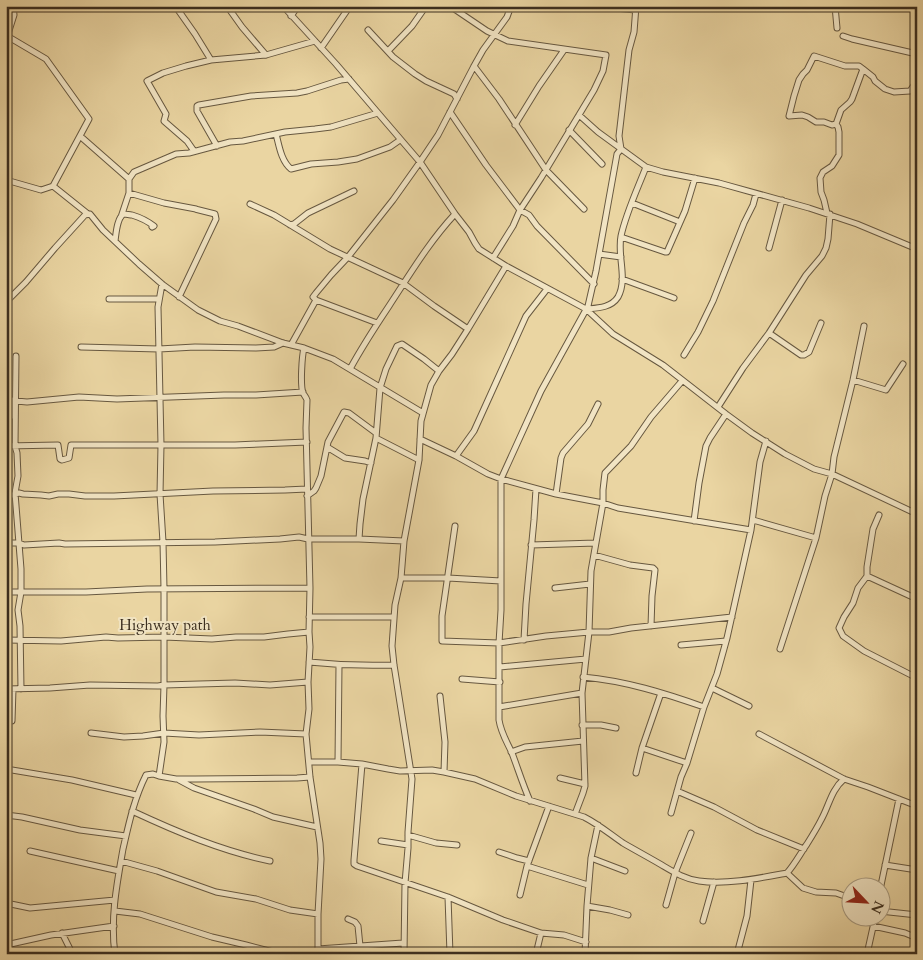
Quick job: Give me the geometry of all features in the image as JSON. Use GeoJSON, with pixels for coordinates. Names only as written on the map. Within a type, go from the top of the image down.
{"type":"FeatureCollection","features":[{"type":"Feature","properties":{"kind":"street"},"geometry":{"type":"LineString","coordinates":[[6,180],[41,190],[53,186],[89,119],[46,59],[7,37],[14,14],[14,6]]}},
{"type":"Feature","properties":{"kind":"street"},"geometry":{"type":"LineString","coordinates":[[227,6],[242,28],[266,55]]}},
{"type":"Feature","properties":{"kind":"street"},"geometry":{"type":"LineString","coordinates":[[283,6],[420,162],[469,232],[476,246],[483,252],[586,309],[613,334],[663,365],[726,414],[785,454],[814,469],[832,474],[917,514]]}},
{"type":"Feature","properties":{"kind":"street"},"geometry":{"type":"LineString","coordinates":[[292,16],[298,6]]}},
{"type":"Feature","properties":{"kind":"street"},"geometry":{"type":"LineString","coordinates":[[321,48],[350,6]]}},
{"type":"Feature","properties":{"kind":"street"},"geometry":{"type":"LineString","coordinates":[[388,51],[412,26],[426,6]]}},
{"type":"Feature","properties":{"kind":"street"},"geometry":{"type":"LineString","coordinates":[[450,6],[465,17],[508,41],[606,55],[603,71],[579,115],[520,210],[513,226],[493,258]]}},
{"type":"Feature","properties":{"kind":"street"},"geometry":{"type":"LineString","coordinates":[[291,345],[316,300],[314,298],[316,293],[348,257],[420,162],[450,112],[483,50],[507,17],[510,8],[504,6]]}},
{"type":"Feature","properties":{"kind":"street"},"geometry":{"type":"LineString","coordinates":[[602,6],[636,8],[619,136],[621,150]]}},
{"type":"Feature","properties":{"kind":"street"},"geometry":{"type":"LineString","coordinates":[[835,6],[837,28]]}},
{"type":"Feature","properties":{"kind":"street"},"geometry":{"type":"LineString","coordinates":[[176,8],[211,60]]}},
{"type":"Feature","properties":{"kind":"street"},"geometry":{"type":"LineString","coordinates":[[368,30],[394,57],[415,74],[457,96]]}},
{"type":"Feature","properties":{"kind":"street"},"geometry":{"type":"LineString","coordinates":[[843,36],[917,54]]}},
{"type":"Feature","properties":{"kind":"street"},"geometry":{"type":"LineString","coordinates":[[194,151],[187,141],[164,121],[166,114],[147,81],[163,73],[211,60],[266,55],[315,41]]}},
{"type":"Feature","properties":{"kind":"street"},"geometry":{"type":"LineString","coordinates":[[516,126],[539,86],[564,50]]}},
{"type":"Feature","properties":{"kind":"street"},"geometry":{"type":"LineString","coordinates":[[836,124],[816,122],[802,115],[789,116],[799,80],[814,56],[845,66],[860,66],[882,88],[889,91],[910,91],[917,82]]}},
{"type":"Feature","properties":{"kind":"street"},"geometry":{"type":"LineString","coordinates":[[474,66],[546,170],[584,209]]}},
{"type":"Feature","properties":{"kind":"street"},"geometry":{"type":"LineString","coordinates":[[718,407],[826,248],[828,214],[821,192],[820,178],[823,172],[832,166],[839,155],[839,132],[836,124],[841,110],[850,102],[864,71]]}},
{"type":"Feature","properties":{"kind":"street"},"geometry":{"type":"LineString","coordinates":[[217,146],[197,111],[197,106],[199,105],[250,96],[296,93],[342,80],[349,80]]}},
{"type":"Feature","properties":{"kind":"street"},"geometry":{"type":"LineString","coordinates":[[450,112],[486,165],[520,210],[529,215],[537,226],[594,284]]}},
{"type":"Feature","properties":{"kind":"street"},"geometry":{"type":"LineString","coordinates":[[115,241],[118,224],[129,193],[129,178],[134,172],[176,154],[285,132],[331,127],[378,114]]}},
{"type":"Feature","properties":{"kind":"street"},"geometry":{"type":"LineString","coordinates":[[579,115],[621,150],[646,167],[719,183],[782,200],[828,214],[917,249]]}},
{"type":"Feature","properties":{"kind":"street"},"geometry":{"type":"LineString","coordinates":[[569,130],[602,164]]}},
{"type":"Feature","properties":{"kind":"street"},"geometry":{"type":"LineString","coordinates":[[276,134],[281,152],[287,165],[291,168],[357,159],[390,147],[400,140]]}},
{"type":"Feature","properties":{"kind":"street"},"geometry":{"type":"LineString","coordinates":[[80,136],[129,178]]}},
{"type":"Feature","properties":{"kind":"street"},"geometry":{"type":"LineString","coordinates":[[530,801],[500,728],[501,479],[541,391],[590,303],[617,154],[621,150]]}},
{"type":"Feature","properties":{"kind":"street"},"geometry":{"type":"LineString","coordinates":[[586,309],[601,308],[613,303],[618,297],[622,279],[619,248],[620,237],[646,167]]}},
{"type":"Feature","properties":{"kind":"street"},"geometry":{"type":"LineString","coordinates":[[620,237],[667,252],[685,211],[696,178]]}},
{"type":"Feature","properties":{"kind":"street"},"geometry":{"type":"LineString","coordinates":[[53,186],[90,214],[103,230],[162,284],[198,310],[220,321],[333,359],[423,413]]}},
{"type":"Feature","properties":{"kind":"street"},"geometry":{"type":"LineString","coordinates":[[293,226],[308,213],[354,191]]}},
{"type":"Feature","properties":{"kind":"street"},"geometry":{"type":"LineString","coordinates":[[129,193],[215,214],[216,219],[179,297]]}},
{"type":"Feature","properties":{"kind":"street"},"geometry":{"type":"LineString","coordinates":[[684,354],[698,332],[713,301],[756,194]]}},
{"type":"Feature","properties":{"kind":"street"},"geometry":{"type":"LineString","coordinates":[[769,248],[782,200]]}},
{"type":"Feature","properties":{"kind":"street"},"geometry":{"type":"LineString","coordinates":[[632,203],[680,222]]}},
{"type":"Feature","properties":{"kind":"street"},"geometry":{"type":"LineString","coordinates":[[250,204],[274,215],[330,249],[403,283],[468,329]]}},
{"type":"Feature","properties":{"kind":"street"},"geometry":{"type":"LineString","coordinates":[[6,302],[85,215],[88,214]]}},
{"type":"Feature","properties":{"kind":"street"},"geometry":{"type":"LineString","coordinates":[[121,216],[127,214],[144,219],[154,226],[152,227]]}},
{"type":"Feature","properties":{"kind":"street"},"geometry":{"type":"LineString","coordinates":[[350,369],[403,283],[438,232],[455,214]]}},
{"type":"Feature","properties":{"kind":"street"},"geometry":{"type":"LineString","coordinates":[[599,254],[620,257]]}},
{"type":"Feature","properties":{"kind":"street"},"geometry":{"type":"LineString","coordinates":[[404,954],[412,779],[409,770],[392,646],[395,605],[402,578],[404,541],[418,460],[423,413],[431,386],[506,266]]}},
{"type":"Feature","properties":{"kind":"street"},"geometry":{"type":"LineString","coordinates":[[622,279],[674,298]]}},
{"type":"Feature","properties":{"kind":"street"},"geometry":{"type":"LineString","coordinates":[[159,776],[164,742],[164,542],[160,494],[161,445],[158,307],[162,284]]}},
{"type":"Feature","properties":{"kind":"street"},"geometry":{"type":"LineString","coordinates":[[456,456],[462,445],[474,431],[526,316],[547,289]]}},
{"type":"Feature","properties":{"kind":"street"},"geometry":{"type":"LineString","coordinates":[[109,299],[159,299]]}},
{"type":"Feature","properties":{"kind":"street"},"geometry":{"type":"LineString","coordinates":[[316,300],[377,323]]}},
{"type":"Feature","properties":{"kind":"street"},"geometry":{"type":"LineString","coordinates":[[768,333],[804,355],[809,352],[821,323]]}},
{"type":"Feature","properties":{"kind":"street"},"geometry":{"type":"LineString","coordinates":[[780,649],[816,538],[864,326]]}},
{"type":"Feature","properties":{"kind":"street"},"geometry":{"type":"LineString","coordinates":[[81,347],[159,349],[195,347],[256,348],[274,347],[283,343]]}},
{"type":"Feature","properties":{"kind":"street"},"geometry":{"type":"LineString","coordinates":[[359,539],[368,462],[376,436],[380,388],[386,368],[397,346],[402,344],[439,371]]}},
{"type":"Feature","properties":{"kind":"street"},"geometry":{"type":"LineString","coordinates":[[304,348],[302,365],[303,392],[307,400],[306,442],[310,588],[309,708],[306,734],[321,859],[318,951],[404,943]]}},
{"type":"Feature","properties":{"kind":"street"},"geometry":{"type":"LineString","coordinates":[[12,416],[11,400],[16,356]]}},
{"type":"Feature","properties":{"kind":"street"},"geometry":{"type":"LineString","coordinates":[[853,380],[886,390],[903,364]]}},
{"type":"Feature","properties":{"kind":"street"},"geometry":{"type":"LineString","coordinates":[[575,814],[585,784],[582,725],[583,677],[589,632],[590,584],[603,503],[605,473],[631,446],[651,417],[682,381]]}},
{"type":"Feature","properties":{"kind":"street"},"geometry":{"type":"LineString","coordinates":[[11,400],[27,402],[79,397],[256,395],[303,392]]}},
{"type":"Feature","properties":{"kind":"street"},"geometry":{"type":"LineString","coordinates":[[11,400],[18,476],[16,493],[21,592],[18,610],[20,689]]}},
{"type":"Feature","properties":{"kind":"street"},"geometry":{"type":"LineString","coordinates":[[556,494],[563,452],[588,424],[598,404]]}},
{"type":"Feature","properties":{"kind":"street"},"geometry":{"type":"LineString","coordinates":[[307,496],[314,491],[318,484],[327,447],[344,412],[349,413],[376,436],[418,460]]}},
{"type":"Feature","properties":{"kind":"street"},"geometry":{"type":"LineString","coordinates":[[694,522],[706,446],[726,414]]}},
{"type":"Feature","properties":{"kind":"street"},"geometry":{"type":"LineString","coordinates":[[420,439],[488,474],[536,489],[618,508],[751,530]]}},
{"type":"Feature","properties":{"kind":"street"},"geometry":{"type":"LineString","coordinates":[[671,814],[681,777],[726,641],[753,520],[760,462],[766,441]]}},
{"type":"Feature","properties":{"kind":"street"},"geometry":{"type":"LineString","coordinates":[[6,446],[235,445],[306,442]]}},
{"type":"Feature","properties":{"kind":"street"},"geometry":{"type":"LineString","coordinates":[[58,445],[60,459],[62,460],[69,458],[72,445]]}},
{"type":"Feature","properties":{"kind":"street"},"geometry":{"type":"LineString","coordinates":[[327,447],[345,458],[368,462]]}},
{"type":"Feature","properties":{"kind":"street"},"geometry":{"type":"LineString","coordinates":[[6,495],[16,493],[49,496],[69,494],[114,496],[307,489]]}},
{"type":"Feature","properties":{"kind":"street"},"geometry":{"type":"LineString","coordinates":[[524,640],[536,489]]}},
{"type":"Feature","properties":{"kind":"street"},"geometry":{"type":"LineString","coordinates":[[879,515],[873,529],[866,567],[867,576],[858,588],[853,603],[844,617],[840,628],[842,636],[871,654],[917,678]]}},
{"type":"Feature","properties":{"kind":"street"},"geometry":{"type":"LineString","coordinates":[[753,520],[816,538]]}},
{"type":"Feature","properties":{"kind":"street"},"geometry":{"type":"LineString","coordinates":[[456,526],[442,616],[442,641],[500,643],[546,636],[609,632],[732,617]]}},
{"type":"Feature","properties":{"kind":"street"},"geometry":{"type":"LineString","coordinates":[[6,543],[19,542],[24,545],[215,542],[299,537],[308,539],[404,541]]}},
{"type":"Feature","properties":{"kind":"street"},"geometry":{"type":"LineString","coordinates":[[531,545],[596,543]]}},
{"type":"Feature","properties":{"kind":"street"},"geometry":{"type":"LineString","coordinates":[[594,555],[656,570],[652,596],[651,626]]}},
{"type":"Feature","properties":{"kind":"street"},"geometry":{"type":"LineString","coordinates":[[867,576],[917,599]]}},
{"type":"Feature","properties":{"kind":"street"},"geometry":{"type":"LineString","coordinates":[[402,578],[501,581]]}},
{"type":"Feature","properties":{"kind":"street"},"geometry":{"type":"LineString","coordinates":[[555,588],[590,584]]}},
{"type":"Feature","properties":{"kind":"street"},"geometry":{"type":"LineString","coordinates":[[6,592],[310,588]]}},
{"type":"Feature","properties":{"kind":"street"},"geometry":{"type":"LineString","coordinates":[[309,617],[394,617]]}},
{"type":"Feature","properties":{"kind":"street","name":"Highway path"},"geometry":{"type":"LineString","coordinates":[[6,640],[61,641],[106,637],[212,639],[264,637],[309,632]]}},
{"type":"Feature","properties":{"kind":"street"},"geometry":{"type":"LineString","coordinates":[[681,645],[726,641]]}},
{"type":"Feature","properties":{"kind":"street"},"geometry":{"type":"LineString","coordinates":[[500,667],[586,659]]}},
{"type":"Feature","properties":{"kind":"street"},"geometry":{"type":"LineString","coordinates":[[309,662],[340,665],[394,665]]}},
{"type":"Feature","properties":{"kind":"street"},"geometry":{"type":"LineString","coordinates":[[338,762],[340,665]]}},
{"type":"Feature","properties":{"kind":"street"},"geometry":{"type":"LineString","coordinates":[[583,677],[608,679],[632,684],[704,707]]}},
{"type":"Feature","properties":{"kind":"street"},"geometry":{"type":"LineString","coordinates":[[462,678],[500,682]]}},
{"type":"Feature","properties":{"kind":"street"},"geometry":{"type":"LineString","coordinates":[[12,721],[9,689],[90,685],[158,686],[236,683],[270,685],[308,682]]}},
{"type":"Feature","properties":{"kind":"street"},"geometry":{"type":"LineString","coordinates":[[712,688],[749,706]]}},
{"type":"Feature","properties":{"kind":"street"},"geometry":{"type":"LineString","coordinates":[[499,707],[582,693]]}},
{"type":"Feature","properties":{"kind":"street"},"geometry":{"type":"LineString","coordinates":[[636,773],[642,748],[661,693]]}},
{"type":"Feature","properties":{"kind":"street"},"geometry":{"type":"LineString","coordinates":[[440,696],[445,742],[444,772]]}},
{"type":"Feature","properties":{"kind":"street"},"geometry":{"type":"LineString","coordinates":[[582,725],[616,728]]}},
{"type":"Feature","properties":{"kind":"street"},"geometry":{"type":"LineString","coordinates":[[91,733],[124,737],[164,732],[199,735],[260,732],[306,734]]}},
{"type":"Feature","properties":{"kind":"street"},"geometry":{"type":"LineString","coordinates":[[759,734],[844,779],[917,806]]}},
{"type":"Feature","properties":{"kind":"street"},"geometry":{"type":"LineString","coordinates":[[511,752],[525,747],[583,740]]}},
{"type":"Feature","properties":{"kind":"street"},"geometry":{"type":"LineString","coordinates":[[642,748],[687,763]]}},
{"type":"Feature","properties":{"kind":"street"},"geometry":{"type":"LineString","coordinates":[[309,762],[362,764],[400,771],[432,770],[475,779],[530,801],[575,814],[684,877],[714,882],[751,880],[787,873],[796,863],[823,818],[834,792],[844,779]]}},
{"type":"Feature","properties":{"kind":"street"},"geometry":{"type":"LineString","coordinates":[[362,764],[354,864],[360,868],[448,897],[503,920],[541,932],[586,942]]}},
{"type":"Feature","properties":{"kind":"street"},"geometry":{"type":"LineString","coordinates":[[6,768],[65,778],[136,795]]}},
{"type":"Feature","properties":{"kind":"street"},"geometry":{"type":"LineString","coordinates":[[116,954],[114,926],[119,871],[136,795],[146,775],[153,774],[176,779],[310,777]]}},
{"type":"Feature","properties":{"kind":"street"},"geometry":{"type":"LineString","coordinates":[[560,778],[585,784]]}},
{"type":"Feature","properties":{"kind":"street"},"geometry":{"type":"LineString","coordinates":[[176,779],[224,800],[273,817],[317,827]]}},
{"type":"Feature","properties":{"kind":"street"},"geometry":{"type":"LineString","coordinates":[[677,791],[714,807],[757,830],[804,849]]}},
{"type":"Feature","properties":{"kind":"street"},"geometry":{"type":"LineString","coordinates":[[882,878],[899,799]]}},
{"type":"Feature","properties":{"kind":"street"},"geometry":{"type":"LineString","coordinates":[[520,895],[528,863],[549,806]]}},
{"type":"Feature","properties":{"kind":"street"},"geometry":{"type":"LineString","coordinates":[[132,811],[183,835],[244,855],[270,861]]}},
{"type":"Feature","properties":{"kind":"street"},"geometry":{"type":"LineString","coordinates":[[6,815],[80,830],[126,836]]}},
{"type":"Feature","properties":{"kind":"street"},"geometry":{"type":"LineString","coordinates":[[586,953],[588,885],[591,858],[598,826]]}},
{"type":"Feature","properties":{"kind":"street"},"geometry":{"type":"LineString","coordinates":[[666,906],[691,833]]}},
{"type":"Feature","properties":{"kind":"street"},"geometry":{"type":"LineString","coordinates":[[408,836],[436,843],[456,845]]}},
{"type":"Feature","properties":{"kind":"street"},"geometry":{"type":"LineString","coordinates":[[381,841],[408,845]]}},
{"type":"Feature","properties":{"kind":"street"},"geometry":{"type":"LineString","coordinates":[[30,851],[119,871]]}},
{"type":"Feature","properties":{"kind":"street"},"geometry":{"type":"LineString","coordinates":[[499,852],[588,885]]}},
{"type":"Feature","properties":{"kind":"street"},"geometry":{"type":"LineString","coordinates":[[591,858],[625,871]]}},
{"type":"Feature","properties":{"kind":"street"},"geometry":{"type":"LineString","coordinates":[[121,861],[157,871],[216,892],[256,899],[290,910],[318,914]]}},
{"type":"Feature","properties":{"kind":"street"},"geometry":{"type":"LineString","coordinates":[[885,865],[917,870]]}},
{"type":"Feature","properties":{"kind":"street"},"geometry":{"type":"LineString","coordinates":[[787,873],[803,888],[816,892],[840,894]]}},
{"type":"Feature","properties":{"kind":"street"},"geometry":{"type":"LineString","coordinates":[[737,954],[747,916],[751,880]]}},
{"type":"Feature","properties":{"kind":"street"},"geometry":{"type":"LineString","coordinates":[[703,921],[714,882]]}},
{"type":"Feature","properties":{"kind":"street"},"geometry":{"type":"LineString","coordinates":[[448,897],[450,954]]}},
{"type":"Feature","properties":{"kind":"street"},"geometry":{"type":"LineString","coordinates":[[6,903],[30,908],[115,900]]}},
{"type":"Feature","properties":{"kind":"street"},"geometry":{"type":"LineString","coordinates":[[587,906],[628,915]]}},
{"type":"Feature","properties":{"kind":"street"},"geometry":{"type":"LineString","coordinates":[[115,911],[140,914],[212,937],[281,954]]}},
{"type":"Feature","properties":{"kind":"street"},"geometry":{"type":"LineString","coordinates":[[890,912],[917,915]]}},
{"type":"Feature","properties":{"kind":"street"},"geometry":{"type":"LineString","coordinates":[[348,919],[357,923],[360,946]]}},
{"type":"Feature","properties":{"kind":"street"},"geometry":{"type":"LineString","coordinates":[[6,945],[62,933],[114,926]]}},
{"type":"Feature","properties":{"kind":"street"},"geometry":{"type":"LineString","coordinates":[[867,954],[873,928]]}},
{"type":"Feature","properties":{"kind":"street"},"geometry":{"type":"LineString","coordinates":[[881,928],[917,938]]}},
{"type":"Feature","properties":{"kind":"street"},"geometry":{"type":"LineString","coordinates":[[536,954],[541,932]]}},
{"type":"Feature","properties":{"kind":"street"},"geometry":{"type":"LineString","coordinates":[[62,933],[71,954]]}}]}
